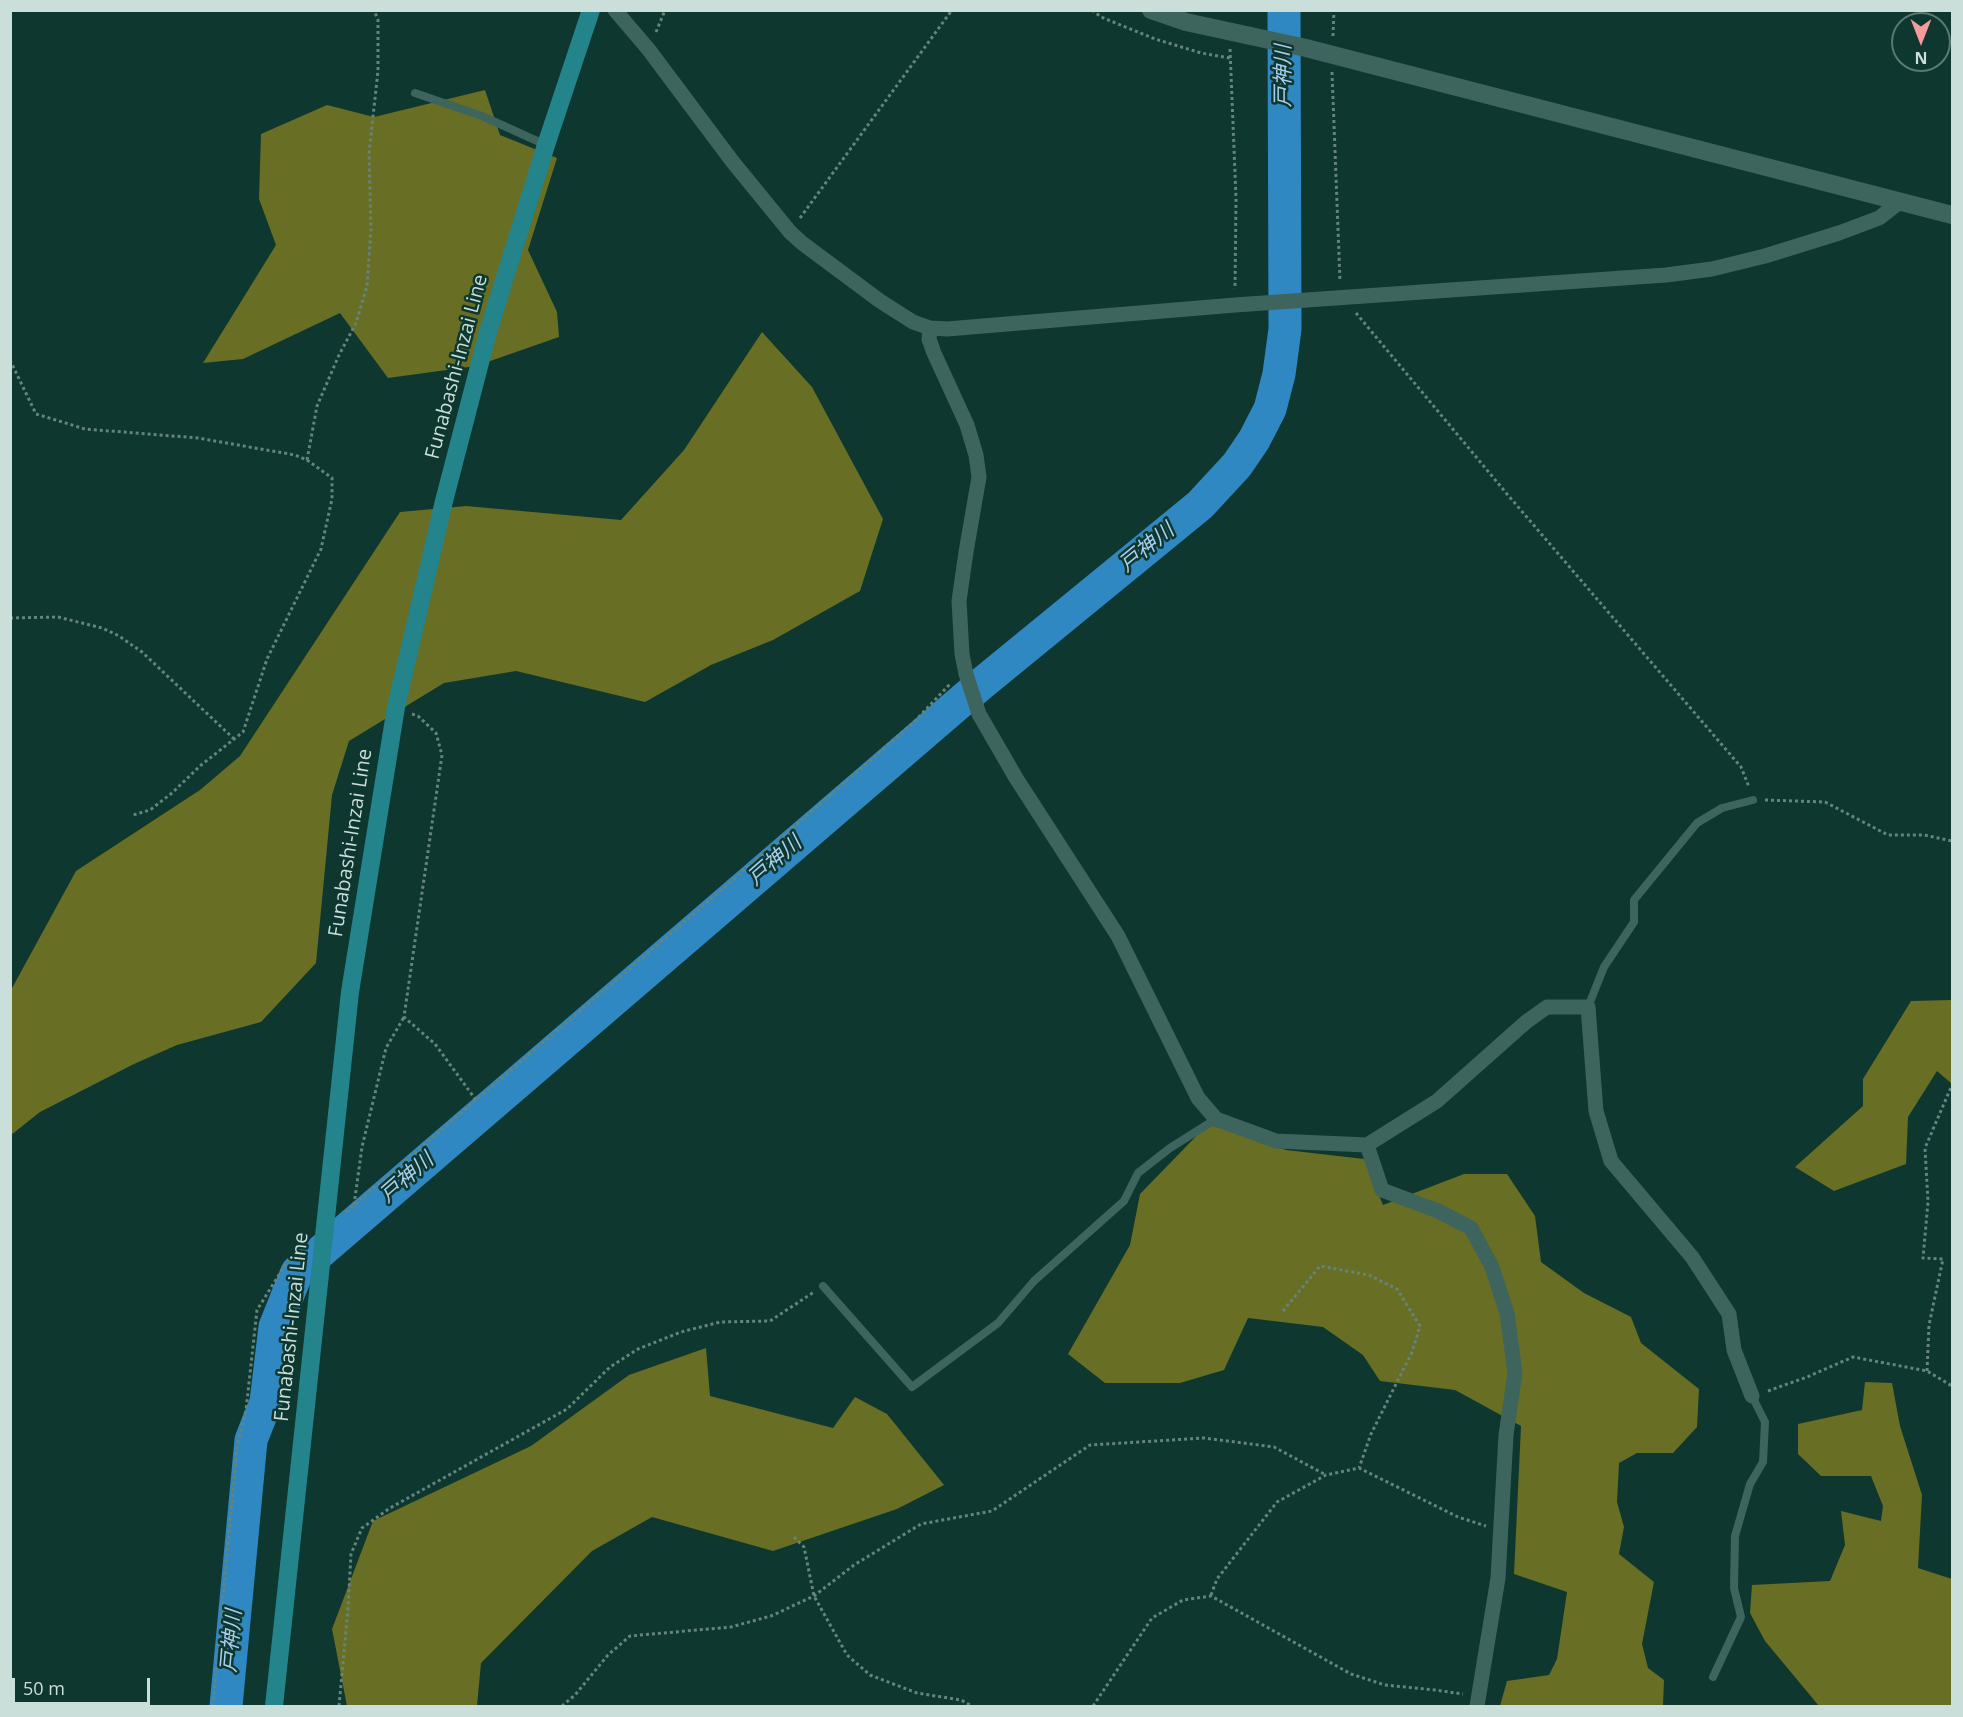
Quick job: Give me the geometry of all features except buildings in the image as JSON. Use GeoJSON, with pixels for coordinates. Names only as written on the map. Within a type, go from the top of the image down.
{"type":"FeatureCollection","features":[{"type":"Feature","properties":{"kind":"main road","name":"Funabashi-Inzai Line"},"geometry":{"type":"LineString","coordinates":[[274,1707],[350,992],[396,707],[444,501],[488,332],[591,10]]}},
{"type":"Feature","properties":{"kind":"street"},"geometry":{"type":"LineString","coordinates":[[615,10],[649,50],[732,161],[790,232],[880,301],[913,322],[930,328],[946,329],[1234,305],[1666,275],[1712,269],[1765,256],[1839,233],[1879,218],[1901,201]]}},
{"type":"Feature","properties":{"kind":"street"},"geometry":{"type":"LineString","coordinates":[[1151,10],[1186,22],[1306,48],[1953,214]]}},
{"type":"Feature","properties":{"kind":"street"},"geometry":{"type":"LineString","coordinates":[[930,328],[929,339],[934,353],[967,425],[976,455],[979,477],[959,601],[962,654],[979,714],[1016,778],[1118,936],[1198,1098],[1216,1119],[1276,1141],[1367,1145],[1437,1101],[1526,1022],[1547,1007],[1588,1007],[1596,1111],[1611,1161],[1692,1257],[1729,1314],[1734,1350],[1752,1396]]}},
{"type":"Feature","properties":{"kind":"street"},"geometry":{"type":"LineString","coordinates":[[1367,1145],[1382,1190],[1438,1211],[1471,1228],[1491,1266],[1507,1313],[1515,1373],[1506,1435],[1498,1578],[1479,1702]]}},
{"type":"Feature","properties":{"kind":"lane"},"geometry":{"type":"LineString","coordinates":[[415,93],[482,116],[546,145]]}},
{"type":"Feature","properties":{"kind":"lane"},"geometry":{"type":"LineString","coordinates":[[1588,1007],[1604,967],[1634,922],[1634,900],[1697,823],[1722,808],[1754,800]]}},
{"type":"Feature","properties":{"kind":"lane"},"geometry":{"type":"LineString","coordinates":[[823,1286],[912,1387],[998,1323],[1034,1281],[1124,1201],[1138,1173],[1170,1148],[1216,1119]]}},
{"type":"Feature","properties":{"kind":"lane"},"geometry":{"type":"LineString","coordinates":[[1713,1677],[1741,1617],[1734,1588],[1735,1536],[1750,1484],[1763,1462],[1765,1422],[1752,1396]]}},
{"type":"Feature","properties":{"kind":"path"},"geometry":{"type":"LineString","coordinates":[[307,460],[317,406],[356,323],[367,286],[371,229],[369,153],[378,71],[378,20],[374,10]]}},
{"type":"Feature","properties":{"kind":"path"},"geometry":{"type":"LineString","coordinates":[[649,50],[665,10]]}},
{"type":"Feature","properties":{"kind":"path"},"geometry":{"type":"LineString","coordinates":[[790,232],[952,10]]}},
{"type":"Feature","properties":{"kind":"path"},"geometry":{"type":"LineString","coordinates":[[1092,10],[1101,17],[1155,39],[1200,53],[1230,58]]}},
{"type":"Feature","properties":{"kind":"path"},"geometry":{"type":"LineString","coordinates":[[1333,42],[1334,10]]}},
{"type":"Feature","properties":{"kind":"path"},"geometry":{"type":"LineString","coordinates":[[1230,46],[1236,198],[1234,305]]}},
{"type":"Feature","properties":{"kind":"path"},"geometry":{"type":"LineString","coordinates":[[1332,63],[1346,298],[1361,319],[1507,494],[1741,767],[1754,800],[1825,802],[1888,835],[1924,835],[1953,841]]}},
{"type":"Feature","properties":{"kind":"path"},"geometry":{"type":"LineString","coordinates":[[10,360],[36,414],[85,429],[198,438],[295,455],[307,460],[332,478],[332,500],[321,549],[267,659],[243,732],[150,810],[133,815]]}},
{"type":"Feature","properties":{"kind":"path"},"geometry":{"type":"LineString","coordinates":[[10,618],[58,617],[102,628],[119,636],[142,652],[234,740]]}},
{"type":"Feature","properties":{"kind":"path"},"geometry":{"type":"LineString","coordinates":[[346,1212],[710,900],[914,722],[954,681],[966,674]]}},
{"type":"Feature","properties":{"kind":"path"},"geometry":{"type":"LineString","coordinates":[[354,1205],[362,1147],[386,1047],[404,1017],[442,755],[436,733],[418,716],[396,707]]}},
{"type":"Feature","properties":{"kind":"path"},"geometry":{"type":"LineString","coordinates":[[404,1017],[435,1044],[476,1100]]}},
{"type":"Feature","properties":{"kind":"path"},"geometry":{"type":"LineString","coordinates":[[1927,1371],[1929,1325],[1942,1260],[1923,1258],[1928,1202],[1925,1148],[1953,1085]]}},
{"type":"Feature","properties":{"kind":"path"},"geometry":{"type":"LineString","coordinates":[[213,1707],[237,1447],[246,1410],[257,1310],[287,1262],[304,1248]]}},
{"type":"Feature","properties":{"kind":"path"},"geometry":{"type":"LineString","coordinates":[[1283,1311],[1320,1266],[1369,1275],[1397,1289],[1420,1326],[1412,1352],[1371,1434],[1359,1468]]}},
{"type":"Feature","properties":{"kind":"path"},"geometry":{"type":"LineString","coordinates":[[339,1707],[351,1554],[362,1528],[390,1508],[567,1409],[610,1367],[638,1349],[681,1332],[720,1322],[770,1321],[823,1286]]}},
{"type":"Feature","properties":{"kind":"path"},"geometry":{"type":"LineString","coordinates":[[1752,1396],[1807,1377],[1853,1357],[1927,1371],[1953,1386]]}},
{"type":"Feature","properties":{"kind":"path"},"geometry":{"type":"LineString","coordinates":[[562,1707],[608,1655],[630,1636],[730,1627],[771,1616],[814,1596],[854,1565],[921,1524],[992,1510],[1090,1445],[1204,1438],[1274,1447],[1326,1475]]}},
{"type":"Feature","properties":{"kind":"path"},"geometry":{"type":"LineString","coordinates":[[1211,1596],[1217,1580],[1277,1502],[1326,1475],[1359,1468],[1458,1517],[1499,1530]]}},
{"type":"Feature","properties":{"kind":"path"},"geometry":{"type":"LineString","coordinates":[[794,1537],[804,1547],[814,1596],[847,1655],[870,1675],[917,1693],[961,1700],[972,1707]]}},
{"type":"Feature","properties":{"kind":"path"},"geometry":{"type":"LineString","coordinates":[[1093,1707],[1152,1618],[1183,1600],[1211,1596],[1351,1674],[1385,1685],[1435,1690],[1479,1702]]}},
{"type":"Feature","properties":{"kind":"green space"},"geometry":{"type":"Polygon","coordinates":[[[485,90],[500,135],[557,158],[528,250],[557,312],[559,337],[476,366],[388,378],[340,313],[243,359],[203,363],[276,245],[259,199],[261,134],[327,105],[374,117],[485,90]]]}},
{"type":"Feature","properties":{"kind":"green space"},"geometry":{"type":"Polygon","coordinates":[[[762,332],[812,387],[883,519],[860,591],[773,640],[711,665],[645,702],[516,671],[444,683],[349,741],[332,795],[316,963],[261,1022],[177,1045],[134,1064],[40,1112],[11,1135],[11,990],[76,871],[200,790],[240,756],[400,512],[466,506],[621,520],[684,450],[762,332]]]}},
{"type":"Feature","properties":{"kind":"green space"},"geometry":{"type":"Polygon","coordinates":[[[1952,1000],[1952,1084],[1937,1071],[1908,1117],[1906,1164],[1834,1191],[1795,1167],[1863,1106],[1863,1079],[1911,1001],[1952,1000]]]}},
{"type":"Feature","properties":{"kind":"green space"},"geometry":{"type":"Polygon","coordinates":[[[1208,1124],[1286,1150],[1364,1159],[1383,1205],[1464,1174],[1507,1174],[1535,1216],[1541,1262],[1584,1293],[1631,1317],[1641,1343],[1699,1389],[1697,1427],[1673,1453],[1637,1453],[1619,1463],[1617,1502],[1624,1527],[1619,1554],[1654,1582],[1642,1644],[1648,1668],[1664,1680],[1663,1706],[1500,1706],[1507,1681],[1549,1675],[1557,1659],[1567,1592],[1514,1574],[1521,1426],[1455,1390],[1380,1381],[1363,1355],[1323,1327],[1248,1318],[1224,1370],[1180,1383],[1105,1383],[1068,1354],[1130,1245],[1140,1194],[1208,1124]]]}},
{"type":"Feature","properties":{"kind":"green space"},"geometry":{"type":"Polygon","coordinates":[[[706,1348],[710,1396],[833,1428],[855,1397],[887,1414],[944,1485],[897,1509],[773,1551],[652,1517],[592,1551],[481,1663],[477,1706],[347,1706],[332,1629],[373,1521],[531,1446],[629,1375],[706,1348]]]}},
{"type":"Feature","properties":{"kind":"green space"},"geometry":{"type":"Polygon","coordinates":[[[1865,1382],[1892,1383],[1900,1426],[1922,1495],[1918,1568],[1952,1579],[1952,1706],[1819,1706],[1765,1641],[1750,1613],[1752,1585],[1830,1581],[1845,1545],[1841,1511],[1881,1521],[1883,1506],[1871,1476],[1821,1476],[1798,1454],[1798,1424],[1862,1410],[1865,1382]]]}},
{"type":"Feature","properties":{"kind":"waterway","name":"戸神川"},"geometry":{"type":"LineString","coordinates":[[226,1706],[251,1440],[266,1402],[275,1327],[297,1272],[980,685],[1200,505],[1237,465],[1254,440],[1270,409],[1279,374],[1285,329],[1284,10]]}}]}
